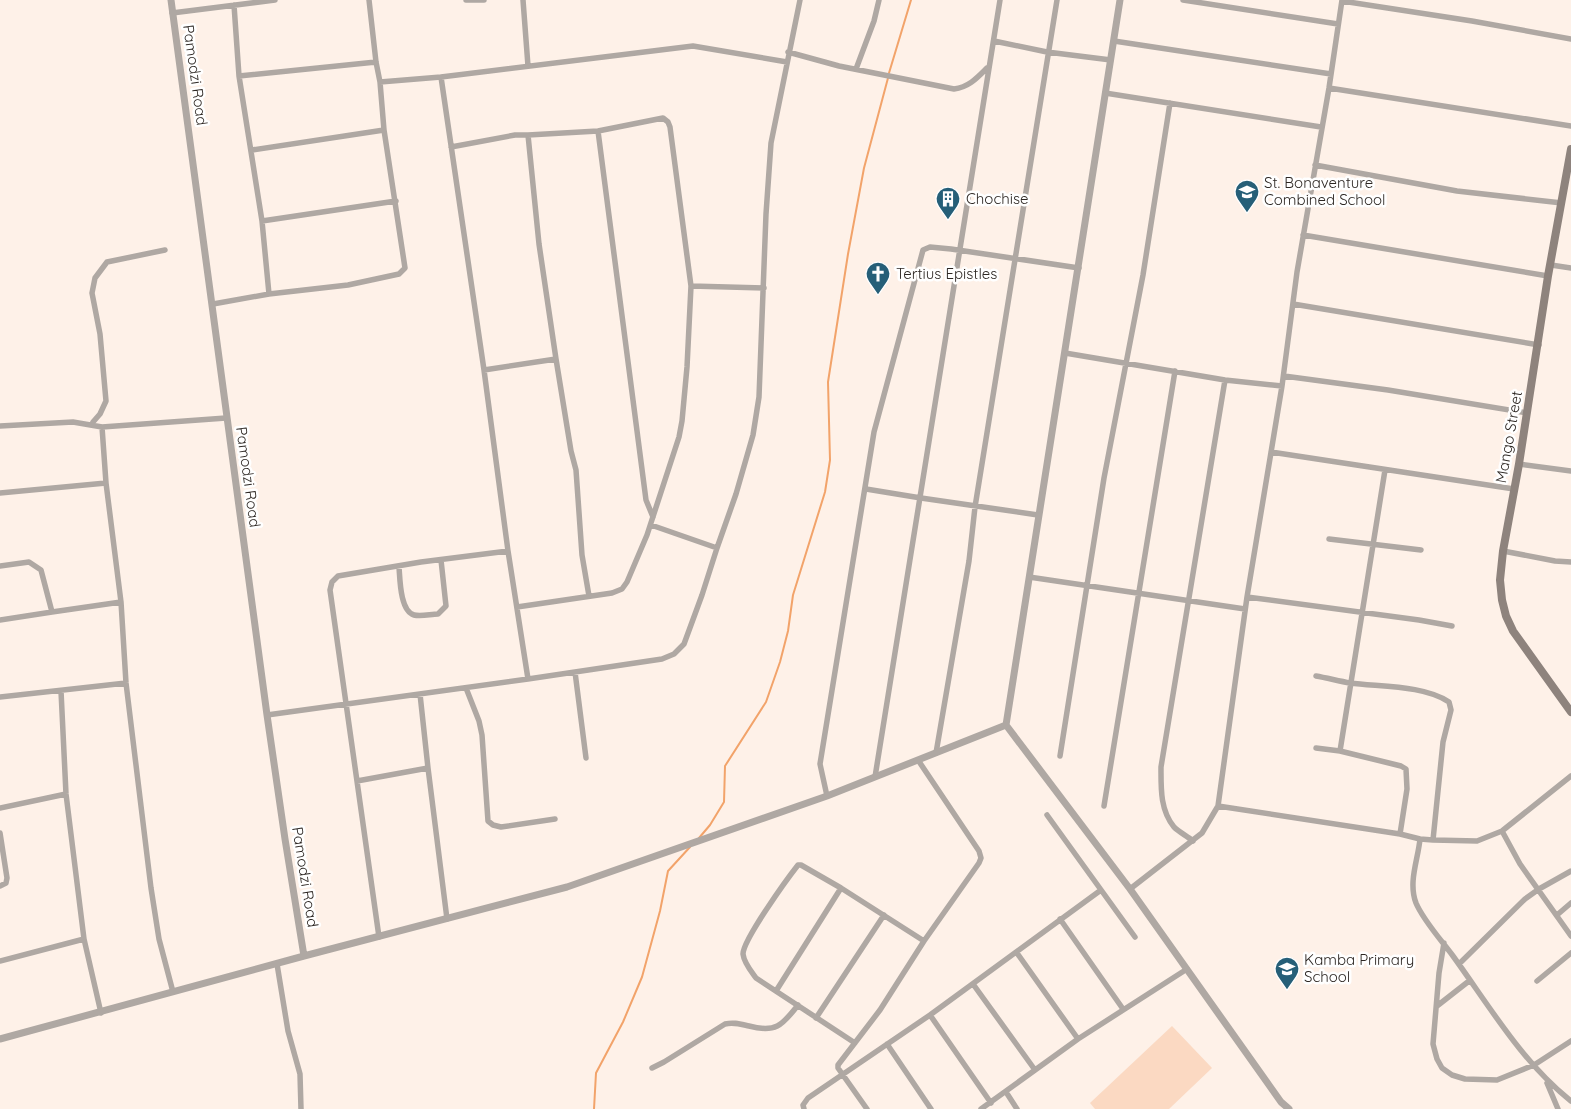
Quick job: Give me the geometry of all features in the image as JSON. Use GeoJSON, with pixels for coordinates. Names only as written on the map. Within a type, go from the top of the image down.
{"type":"FeatureCollection","features":[{"type":"Feature","properties":{"kind":"main road","name":"Mango Street"},"geometry":{"type":"LineString","coordinates":[[1571,149],[1548,276],[1539,345],[1503,551],[1500,580],[1506,616],[1517,638],[1571,712]]}},
{"type":"Feature","properties":{"kind":"street","name":"Pamodzi Road"},"geometry":{"type":"LineString","coordinates":[[171,0],[267,716],[304,956]]}},
{"type":"Feature","properties":{"kind":"street"},"geometry":{"type":"LineString","coordinates":[[172,13],[275,0]]}},
{"type":"Feature","properties":{"kind":"street"},"geometry":{"type":"LineString","coordinates":[[213,304],[269,294],[348,285],[399,274],[405,268],[384,130],[370,0]]}},
{"type":"Feature","properties":{"kind":"street"},"geometry":{"type":"LineString","coordinates":[[466,0],[484,0]]}},
{"type":"Feature","properties":{"kind":"street"},"geometry":{"type":"LineString","coordinates":[[523,0],[528,66]]}},
{"type":"Feature","properties":{"kind":"street"},"geometry":{"type":"LineString","coordinates":[[267,716],[662,658],[674,654],[684,644],[736,494],[753,435],[759,397],[766,214],[771,142],[800,0]]}},
{"type":"Feature","properties":{"kind":"street"},"geometry":{"type":"LineString","coordinates":[[856,69],[874,21],[879,0]]}},
{"type":"Feature","properties":{"kind":"street"},"geometry":{"type":"LineString","coordinates":[[876,777],[921,498],[958,250],[1000,0]]}},
{"type":"Feature","properties":{"kind":"street"},"geometry":{"type":"LineString","coordinates":[[936,753],[969,561],[975,507],[1057,0]]}},
{"type":"Feature","properties":{"kind":"street"},"geometry":{"type":"LineString","coordinates":[[1120,0],[1006,725],[1130,889],[1281,1102],[1289,1109]]}},
{"type":"Feature","properties":{"kind":"street"},"geometry":{"type":"LineString","coordinates":[[1183,0],[1338,24]]}},
{"type":"Feature","properties":{"kind":"street"},"geometry":{"type":"LineString","coordinates":[[1130,889],[1202,833],[1218,806],[1247,597],[1284,376],[1303,235],[1329,88],[1342,0],[1571,39]]}},
{"type":"Feature","properties":{"kind":"street"},"geometry":{"type":"LineString","coordinates":[[234,6],[239,76],[262,221],[269,294]]}},
{"type":"Feature","properties":{"kind":"street"},"geometry":{"type":"LineString","coordinates":[[994,41],[1048,52],[1111,60]]}},
{"type":"Feature","properties":{"kind":"street"},"geometry":{"type":"LineString","coordinates":[[1114,41],[1331,74]]}},
{"type":"Feature","properties":{"kind":"street"},"geometry":{"type":"LineString","coordinates":[[380,82],[441,77],[693,46],[787,62]]}},
{"type":"Feature","properties":{"kind":"street"},"geometry":{"type":"LineString","coordinates":[[788,52],[822,62],[954,89],[962,88],[972,82],[988,68]]}},
{"type":"Feature","properties":{"kind":"street"},"geometry":{"type":"LineString","coordinates":[[239,76],[376,62]]}},
{"type":"Feature","properties":{"kind":"street"},"geometry":{"type":"LineString","coordinates":[[441,77],[528,679]]}},
{"type":"Feature","properties":{"kind":"street"},"geometry":{"type":"LineString","coordinates":[[1329,88],[1571,126]]}},
{"type":"Feature","properties":{"kind":"street"},"geometry":{"type":"LineString","coordinates":[[1105,93],[1321,128]]}},
{"type":"Feature","properties":{"kind":"street"},"geometry":{"type":"LineString","coordinates":[[1060,756],[1104,478],[1143,276],[1170,103]]}},
{"type":"Feature","properties":{"kind":"street"},"geometry":{"type":"LineString","coordinates":[[451,147],[515,135],[598,131],[663,118],[670,127],[691,286],[687,367],[679,436],[653,517],[627,582],[622,589],[612,593],[517,607]]}},
{"type":"Feature","properties":{"kind":"street"},"geometry":{"type":"LineString","coordinates":[[252,150],[384,130]]}},
{"type":"Feature","properties":{"kind":"street"},"geometry":{"type":"LineString","coordinates":[[598,131],[646,500],[653,517]]}},
{"type":"Feature","properties":{"kind":"street"},"geometry":{"type":"LineString","coordinates":[[528,135],[539,244],[556,359],[576,470],[582,556],[589,596]]}},
{"type":"Feature","properties":{"kind":"street"},"geometry":{"type":"LineString","coordinates":[[1315,165],[1458,191],[1562,203]]}},
{"type":"Feature","properties":{"kind":"street"},"geometry":{"type":"LineString","coordinates":[[262,221],[396,201]]}},
{"type":"Feature","properties":{"kind":"street"},"geometry":{"type":"LineString","coordinates":[[1303,235],[1548,276]]}},
{"type":"Feature","properties":{"kind":"street"},"geometry":{"type":"LineString","coordinates":[[827,796],[820,764],[874,432],[923,250],[930,248],[958,250],[1079,268]]}},
{"type":"Feature","properties":{"kind":"street"},"geometry":{"type":"LineString","coordinates":[[93,422],[100,414],[106,401],[100,334],[92,293],[95,278],[107,262],[165,250]]}},
{"type":"Feature","properties":{"kind":"street"},"geometry":{"type":"LineString","coordinates":[[1551,265],[1571,268]]}},
{"type":"Feature","properties":{"kind":"street"},"geometry":{"type":"LineString","coordinates":[[691,286],[764,288]]}},
{"type":"Feature","properties":{"kind":"street"},"geometry":{"type":"LineString","coordinates":[[1293,304],[1539,345]]}},
{"type":"Feature","properties":{"kind":"street"},"geometry":{"type":"LineString","coordinates":[[1065,353],[1225,380],[1282,386]]}},
{"type":"Feature","properties":{"kind":"street"},"geometry":{"type":"LineString","coordinates":[[484,370],[556,359]]}},
{"type":"Feature","properties":{"kind":"street"},"geometry":{"type":"LineString","coordinates":[[1104,806],[1175,372]]}},
{"type":"Feature","properties":{"kind":"street"},"geometry":{"type":"LineString","coordinates":[[1284,376],[1388,390],[1527,413]]}},
{"type":"Feature","properties":{"kind":"street"},"geometry":{"type":"LineString","coordinates":[[1193,841],[1175,828],[1166,814],[1162,798],[1161,767],[1225,380]]}},
{"type":"Feature","properties":{"kind":"street"},"geometry":{"type":"LineString","coordinates":[[0,426],[73,422],[102,427],[226,418]]}},
{"type":"Feature","properties":{"kind":"street"},"geometry":{"type":"LineString","coordinates":[[102,427],[106,482],[121,602],[126,683],[151,888],[159,939],[173,992]]}},
{"type":"Feature","properties":{"kind":"street"},"geometry":{"type":"LineString","coordinates":[[1271,452],[1514,489]]}},
{"type":"Feature","properties":{"kind":"street"},"geometry":{"type":"LineString","coordinates":[[1519,464],[1571,471]]}},
{"type":"Feature","properties":{"kind":"street"},"geometry":{"type":"LineString","coordinates":[[1340,751],[1386,470]]}},
{"type":"Feature","properties":{"kind":"street"},"geometry":{"type":"LineString","coordinates":[[0,493],[106,482]]}},
{"type":"Feature","properties":{"kind":"street"},"geometry":{"type":"LineString","coordinates":[[866,488],[1038,516]]}},
{"type":"Feature","properties":{"kind":"street"},"geometry":{"type":"LineString","coordinates":[[650,525],[717,548]]}},
{"type":"Feature","properties":{"kind":"street"},"geometry":{"type":"LineString","coordinates":[[1329,539],[1421,550]]}},
{"type":"Feature","properties":{"kind":"street"},"geometry":{"type":"LineString","coordinates":[[379,937],[330,590],[332,582],[338,576],[508,551]]}},
{"type":"Feature","properties":{"kind":"street"},"geometry":{"type":"LineString","coordinates":[[1503,551],[1555,561],[1571,562]]}},
{"type":"Feature","properties":{"kind":"street"},"geometry":{"type":"LineString","coordinates":[[399,567],[404,603],[407,611],[416,615],[438,614],[446,606],[441,560]]}},
{"type":"Feature","properties":{"kind":"street"},"geometry":{"type":"LineString","coordinates":[[0,566],[29,562],[41,570],[52,612]]}},
{"type":"Feature","properties":{"kind":"street"},"geometry":{"type":"LineString","coordinates":[[1029,577],[1245,610]]}},
{"type":"Feature","properties":{"kind":"street"},"geometry":{"type":"LineString","coordinates":[[1247,597],[1452,626]]}},
{"type":"Feature","properties":{"kind":"street"},"geometry":{"type":"LineString","coordinates":[[0,620],[121,602]]}},
{"type":"Feature","properties":{"kind":"street"},"geometry":{"type":"LineString","coordinates":[[575,672],[586,758]]}},
{"type":"Feature","properties":{"kind":"street"},"geometry":{"type":"LineString","coordinates":[[1316,676],[1351,683],[1405,688],[1444,698],[1449,702],[1451,710],[1443,742],[1439,796],[1433,840]]}},
{"type":"Feature","properties":{"kind":"street"},"geometry":{"type":"LineString","coordinates":[[0,697],[126,683]]}},
{"type":"Feature","properties":{"kind":"street"},"geometry":{"type":"LineString","coordinates":[[466,688],[479,721],[482,735],[488,821],[493,826],[501,827],[555,819]]}},
{"type":"Feature","properties":{"kind":"street"},"geometry":{"type":"LineString","coordinates":[[61,691],[66,794],[84,939],[101,1013]]}},
{"type":"Feature","properties":{"kind":"street"},"geometry":{"type":"LineString","coordinates":[[420,694],[447,919]]}},
{"type":"Feature","properties":{"kind":"street"},"geometry":{"type":"LineString","coordinates":[[0,1039],[566,887],[827,796],[1006,725]]}},
{"type":"Feature","properties":{"kind":"street"},"geometry":{"type":"LineString","coordinates":[[1316,748],[1340,751],[1401,766],[1406,769],[1407,789],[1400,834]]}},
{"type":"Feature","properties":{"kind":"street"},"geometry":{"type":"LineString","coordinates":[[867,1109],[838,1068],[838,1064],[880,1010],[924,941],[981,858],[971,836],[918,760]]}},
{"type":"Feature","properties":{"kind":"street"},"geometry":{"type":"LineString","coordinates":[[357,781],[428,768]]}},
{"type":"Feature","properties":{"kind":"street"},"geometry":{"type":"LineString","coordinates":[[1218,806],[1400,834],[1420,839],[1478,841],[1502,831],[1571,776]]}},
{"type":"Feature","properties":{"kind":"street"},"geometry":{"type":"LineString","coordinates":[[0,808],[66,794]]}},
{"type":"Feature","properties":{"kind":"street"},"geometry":{"type":"LineString","coordinates":[[1047,815],[1135,937]]}},
{"type":"Feature","properties":{"kind":"street"},"geometry":{"type":"LineString","coordinates":[[1502,831],[1520,864],[1571,936]]}},
{"type":"Feature","properties":{"kind":"street"},"geometry":{"type":"LineString","coordinates":[[0,833],[8,878],[6,883],[0,886]]}},
{"type":"Feature","properties":{"kind":"street"},"geometry":{"type":"LineString","coordinates":[[1420,839],[1412,886],[1416,902],[1422,914],[1511,1038],[1548,1084],[1558,1109]]}},
{"type":"Feature","properties":{"kind":"street"},"geometry":{"type":"LineString","coordinates":[[855,1043],[756,978],[747,966],[743,955],[746,943],[798,865],[841,888],[924,941]]}},
{"type":"Feature","properties":{"kind":"street"},"geometry":{"type":"LineString","coordinates":[[1459,964],[1525,899],[1571,871]]}},
{"type":"Feature","properties":{"kind":"street"},"geometry":{"type":"LineString","coordinates":[[776,991],[841,888]]}},
{"type":"Feature","properties":{"kind":"street"},"geometry":{"type":"LineString","coordinates":[[804,1109],[808,1098],[930,1015],[1101,890]]}},
{"type":"Feature","properties":{"kind":"street"},"geometry":{"type":"LineString","coordinates":[[1557,915],[1571,904]]}},
{"type":"Feature","properties":{"kind":"street"},"geometry":{"type":"LineString","coordinates":[[816,1018],[884,915]]}},
{"type":"Feature","properties":{"kind":"street"},"geometry":{"type":"LineString","coordinates":[[1060,919],[1123,1009]]}},
{"type":"Feature","properties":{"kind":"street"},"geometry":{"type":"LineString","coordinates":[[0,961],[84,939]]}},
{"type":"Feature","properties":{"kind":"street"},"geometry":{"type":"LineString","coordinates":[[1444,943],[1439,973],[1433,1044],[1437,1059],[1442,1068],[1452,1075],[1466,1079],[1496,1080],[1534,1065],[1571,1041]]}},
{"type":"Feature","properties":{"kind":"street"},"geometry":{"type":"LineString","coordinates":[[1017,953],[1078,1039]]}},
{"type":"Feature","properties":{"kind":"street"},"geometry":{"type":"LineString","coordinates":[[1537,981],[1571,954]]}},
{"type":"Feature","properties":{"kind":"street"},"geometry":{"type":"LineString","coordinates":[[277,964],[288,1032],[300,1074],[301,1109]]}},
{"type":"Feature","properties":{"kind":"street"},"geometry":{"type":"LineString","coordinates":[[982,1109],[1078,1039],[1187,969]]}},
{"type":"Feature","properties":{"kind":"street"},"geometry":{"type":"LineString","coordinates":[[1437,1006],[1469,981]]}},
{"type":"Feature","properties":{"kind":"street"},"geometry":{"type":"LineString","coordinates":[[973,984],[1035,1070]]}},
{"type":"Feature","properties":{"kind":"street"},"geometry":{"type":"LineString","coordinates":[[652,1068],[732,1022],[757,1028],[780,1026],[798,1005]]}},
{"type":"Feature","properties":{"kind":"street"},"geometry":{"type":"LineString","coordinates":[[930,1015],[991,1102]]}},
{"type":"Feature","properties":{"kind":"street"},"geometry":{"type":"LineString","coordinates":[[888,1044],[931,1109]]}},
{"type":"Feature","properties":{"kind":"street"},"geometry":{"type":"LineString","coordinates":[[1543,1078],[1571,1101]]}},
{"type":"Feature","properties":{"kind":"street"},"geometry":{"type":"LineString","coordinates":[[1006,1092],[1017,1109]]}},
{"type":"Feature","properties":{"kind":"shaded area"},"geometry":{"type":"Polygon","coordinates":[[[1172,1026],[1212,1068],[1169,1109],[1095,1109],[1090,1103],[1172,1026]]]}},
{"type":"Feature","properties":{"kind":"waterway"},"geometry":{"type":"LineString","coordinates":[[889,73],[911,0]]}},
{"type":"Feature","properties":{"kind":"waterway"},"geometry":{"type":"LineString","coordinates":[[699,838],[710,825],[724,802],[725,766],[766,702],[780,662],[788,631],[793,595],[825,492],[830,460],[828,382],[848,254],[864,168],[888,78]]}},
{"type":"Feature","properties":{"kind":"waterway"},"geometry":{"type":"LineString","coordinates":[[594,1109],[596,1073],[623,1022],[642,977],[660,911],[668,871],[690,847]]}},
{"type":"Feature","properties":{"kind":"place","name":"St. Bonaventure Combined School"},"geometry":{"type":"Point","coordinates":[1247,213]}},
{"type":"Feature","properties":{"kind":"place","name":"Chochise"},"geometry":{"type":"Point","coordinates":[948,220]}},
{"type":"Feature","properties":{"kind":"place","name":"Tertius Epistles"},"geometry":{"type":"Point","coordinates":[878,295]}},
{"type":"Feature","properties":{"kind":"place","name":"Kamba Primary School"},"geometry":{"type":"Point","coordinates":[1287,990]}}]}
